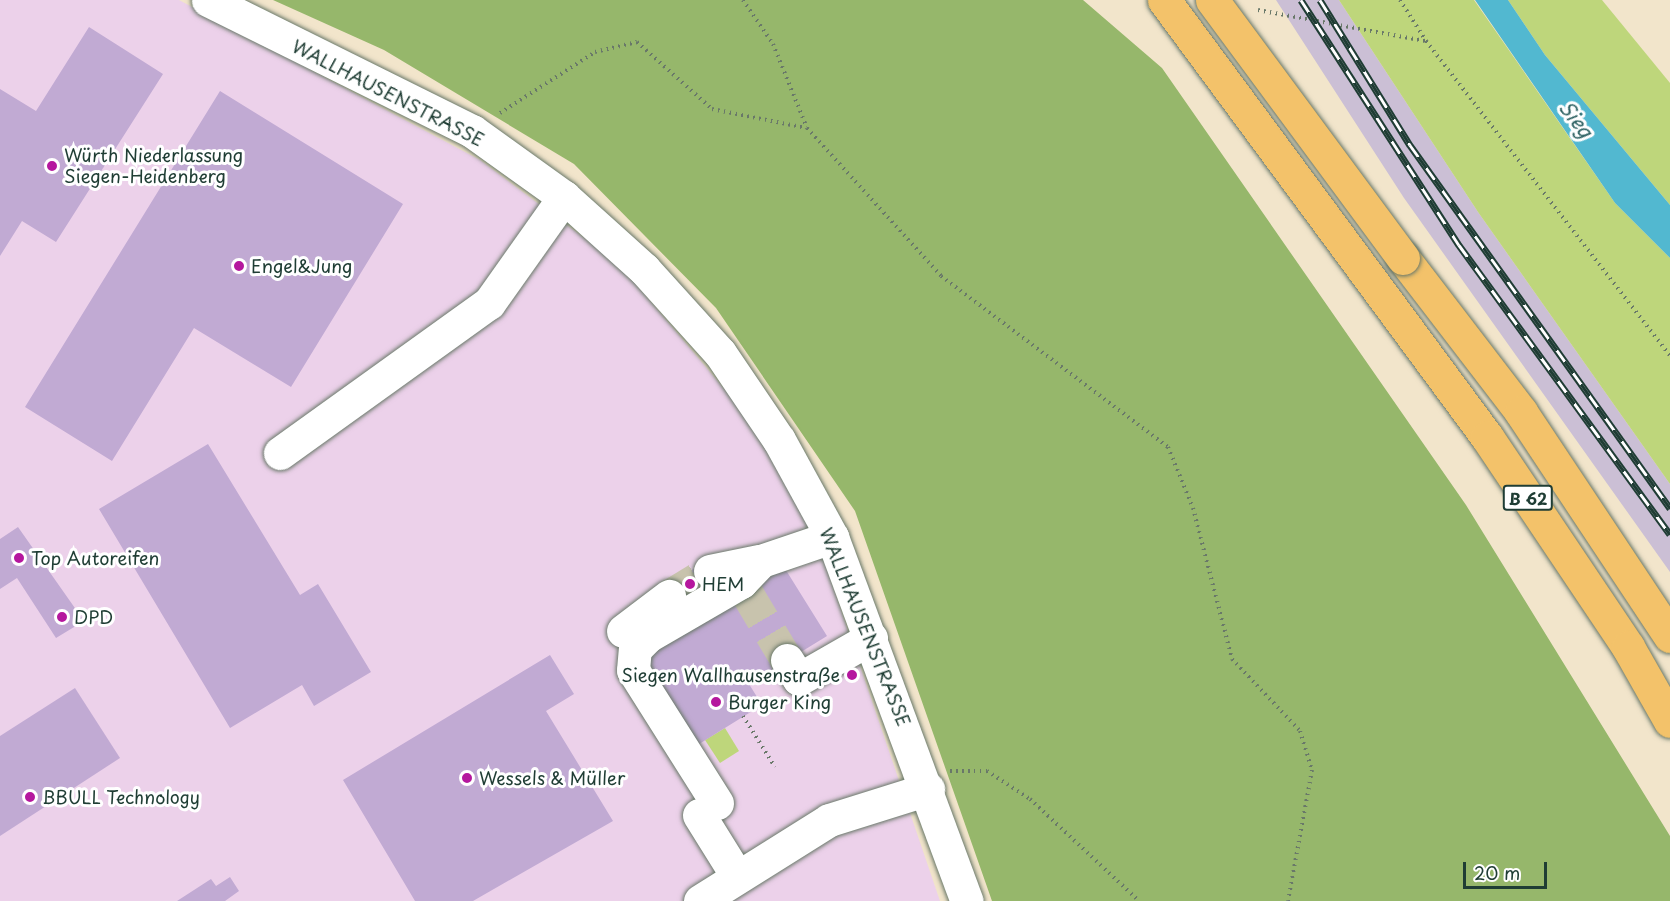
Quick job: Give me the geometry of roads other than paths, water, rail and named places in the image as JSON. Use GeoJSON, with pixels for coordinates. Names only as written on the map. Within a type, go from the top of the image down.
{"type":"FeatureCollection","features":[{"type":"Feature","properties":{"kind":"highway","name":"B 62"},"geometry":{"type":"LineString","coordinates":[[1164,0],[1494,447],[1628,647],[1670,721]]}},
{"type":"Feature","properties":{"kind":"highway","name":"B 62"},"geometry":{"type":"LineString","coordinates":[[1212,0],[1403,258],[1521,412],[1670,636]]}},
{"type":"Feature","properties":{"kind":"street","name":"WALLHAUSENSTRASSE"},"geometry":{"type":"LineString","coordinates":[[208,0],[472,131],[564,197],[644,269],[720,352],[779,440],[832,537],[928,789],[967,901]]}},
{"type":"Feature","properties":{"kind":"street"},"geometry":{"type":"LineString","coordinates":[[280,453],[489,303],[564,197]]}},
{"type":"Feature","properties":{"kind":"street"},"geometry":{"type":"LineString","coordinates":[[737,876],[707,810],[633,670],[635,649],[648,636],[701,605],[749,578],[832,537]]}},
{"type":"Feature","properties":{"kind":"street"},"geometry":{"type":"LineString","coordinates":[[710,571],[749,578]]}},
{"type":"Feature","properties":{"kind":"street"},"geometry":{"type":"LineString","coordinates":[[669,596],[632,620],[615,654],[618,673],[707,810]]}},
{"type":"Feature","properties":{"kind":"street"},"geometry":{"type":"LineString","coordinates":[[788,660],[799,679],[871,638]]}},
{"type":"Feature","properties":{"kind":"street"},"geometry":{"type":"LineString","coordinates":[[700,901],[829,820],[928,789]]}},
{"type":"Feature","properties":{"kind":"water","name":"Sieg"},"geometry":{"type":"Polygon","coordinates":[[[1475,0],[1508,0],[1545,55],[1670,205],[1670,258],[1615,203],[1475,0]]]}},
{"type":"Feature","properties":{"kind":"tunnel"},"geometry":{"type":"LineString","coordinates":[[669,596],[710,571]]}},
{"type":"Feature","properties":{"kind":"tunnel"},"geometry":{"type":"LineString","coordinates":[[746,591],[787,660]]}},
{"type":"Feature","properties":{"kind":"railway"},"geometry":{"type":"LineString","coordinates":[[1301,0],[1459,245],[1670,534]]}},
{"type":"Feature","properties":{"kind":"railway"},"geometry":{"type":"LineString","coordinates":[[1320,0],[1410,145],[1670,508]]}},
{"type":"Feature","properties":{"kind":"place","name":"Würth Niederlassung Siegen-Heidenberg"},"geometry":{"type":"Point","coordinates":[52,166]}},
{"type":"Feature","properties":{"kind":"place","name":"Engel&Jung"},"geometry":{"type":"Point","coordinates":[239,266]}},
{"type":"Feature","properties":{"kind":"place","name":"Top Autoreifen"},"geometry":{"type":"Point","coordinates":[19,558]}},
{"type":"Feature","properties":{"kind":"place","name":"HEM"},"geometry":{"type":"Point","coordinates":[690,584]}},
{"type":"Feature","properties":{"kind":"place","name":"DPD"},"geometry":{"type":"Point","coordinates":[62,617]}},
{"type":"Feature","properties":{"kind":"place","name":"Siegen Wallhausenstraße"},"geometry":{"type":"Point","coordinates":[852,675]}},
{"type":"Feature","properties":{"kind":"place","name":"Burger King"},"geometry":{"type":"Point","coordinates":[716,702]}},
{"type":"Feature","properties":{"kind":"place","name":"Wessels & Müller"},"geometry":{"type":"Point","coordinates":[467,778]}},
{"type":"Feature","properties":{"kind":"place","name":"BBULL Technology"},"geometry":{"type":"Point","coordinates":[30,797]}}]}
